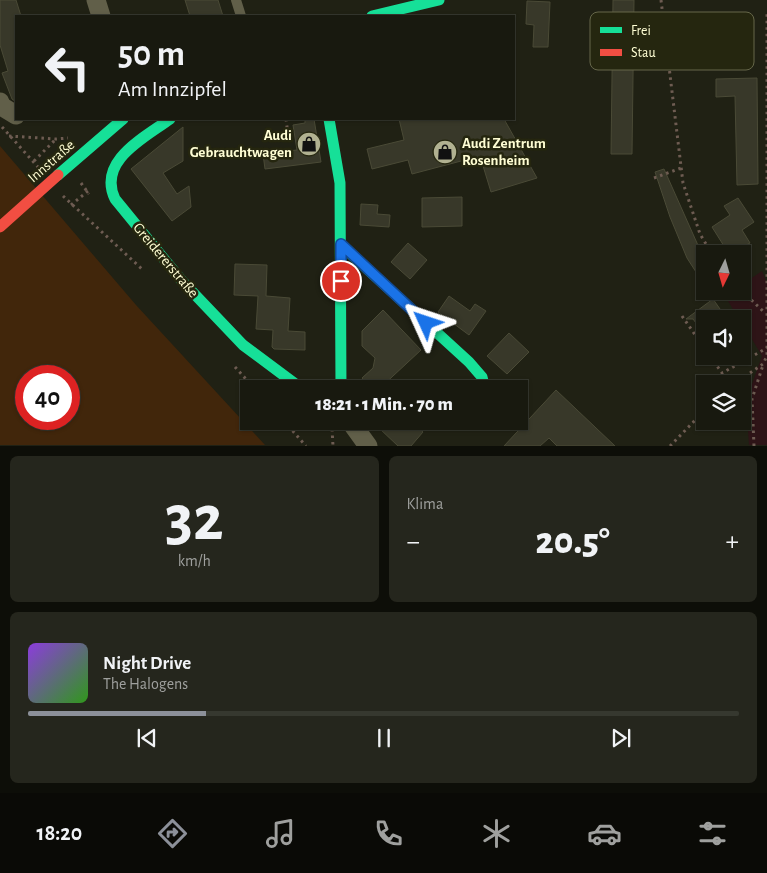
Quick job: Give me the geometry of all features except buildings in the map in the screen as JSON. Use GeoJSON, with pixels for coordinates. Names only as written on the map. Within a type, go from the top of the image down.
{"type":"FeatureCollection","features":[{"type":"Feature","properties":{"kind":"street"},"geometry":{"type":"LineString","coordinates":[[96,0],[102,15]]}},
{"type":"Feature","properties":{"kind":"street"},"geometry":{"type":"LineString","coordinates":[[376,15],[439,0]]}},
{"type":"Feature","properties":{"kind":"street"},"geometry":{"type":"LineString","coordinates":[[0,102],[2,106],[15,114]]}},
{"type":"Feature","properties":{"kind":"street","name":"Innstraße"},"geometry":{"type":"LineString","coordinates":[[0,227],[122,120]]}},
{"type":"Feature","properties":{"kind":"street","name":"Greidererstraße"},"geometry":{"type":"LineString","coordinates":[[169,120],[117,159],[112,170],[110,186],[116,201],[182,281],[243,346],[290,380]]}},
{"type":"Feature","properties":{"kind":"street"},"geometry":{"type":"LineString","coordinates":[[329,120],[340,182],[341,380]]}},
{"type":"Feature","properties":{"kind":"street"},"geometry":{"type":"LineString","coordinates":[[341,244],[469,362],[482,380]]}},
{"type":"Feature","properties":{"kind":"street"},"geometry":{"type":"LineString","coordinates":[[356,430],[368,446]]}},
{"type":"Feature","properties":{"kind":"lane"},"geometry":{"type":"LineString","coordinates":[[236,0],[241,15]]}},
{"type":"Feature","properties":{"kind":"path"},"geometry":{"type":"LineString","coordinates":[[754,446],[752,399],[767,357],[767,13]]}},
{"type":"Feature","properties":{"kind":"path"},"geometry":{"type":"LineString","coordinates":[[669,70],[683,183],[700,234],[707,245]]}},
{"type":"Feature","properties":{"kind":"path"},"geometry":{"type":"LineString","coordinates":[[286,120],[289,143]]}},
{"type":"Feature","properties":{"kind":"path"},"geometry":{"type":"LineString","coordinates":[[0,124],[8,136],[56,139],[71,137]]}},
{"type":"Feature","properties":{"kind":"path"},"geometry":{"type":"LineString","coordinates":[[34,161],[56,139]]}},
{"type":"Feature","properties":{"kind":"path"},"geometry":{"type":"LineString","coordinates":[[654,178],[681,168]]}},
{"type":"Feature","properties":{"kind":"path"},"geometry":{"type":"LineString","coordinates":[[87,192],[72,205],[145,271]]}},
{"type":"Feature","properties":{"kind":"path"},"geometry":{"type":"LineString","coordinates":[[751,300],[766,314]]}},
{"type":"Feature","properties":{"kind":"path"},"geometry":{"type":"LineString","coordinates":[[682,316],[696,336]]}},
{"type":"Feature","properties":{"kind":"path"},"geometry":{"type":"LineString","coordinates":[[751,357],[767,348]]}},
{"type":"Feature","properties":{"kind":"path"},"geometry":{"type":"LineString","coordinates":[[747,375],[763,364]]}},
{"type":"Feature","properties":{"kind":"path"},"geometry":{"type":"LineString","coordinates":[[716,365],[722,373],[736,365]]}},
{"type":"Feature","properties":{"kind":"path"},"geometry":{"type":"LineString","coordinates":[[670,446],[696,419]]}},
{"type":"Feature","properties":{"kind":"path"},"geometry":{"type":"LineString","coordinates":[[292,430],[306,446]]}},
{"type":"Feature","properties":{"kind":"path"},"geometry":{"type":"LineString","coordinates":[[332,430],[333,446]]}},
{"type":"Feature","properties":{"kind":"shaded area"},"geometry":{"type":"Polygon","coordinates":[[[0,146],[136,305],[240,418],[240,430],[251,430],[265,445],[0,445],[0,146]]]}},
{"type":"Feature","properties":{"kind":"shaded area"},"geometry":{"type":"Polygon","coordinates":[[[762,271],[767,283],[767,445],[749,445],[748,430],[751,430],[751,387],[762,356],[751,337],[751,310],[734,310],[727,300],[751,300],[751,279],[762,271]]]}},
{"type":"Feature","properties":{"kind":"traffic: fast"},"geometry":{"type":"LineString","coordinates":[[376,15],[439,0]]}},
{"type":"Feature","properties":{"kind":"traffic: fast"},"geometry":{"type":"LineString","coordinates":[[58,175],[122,120]]}},
{"type":"Feature","properties":{"kind":"traffic: fast"},"geometry":{"type":"LineString","coordinates":[[169,120],[136,143],[118,162],[112,173],[111,185],[115,199],[182,281],[243,345],[290,380]]}},
{"type":"Feature","properties":{"kind":"traffic: fast"},"geometry":{"type":"LineString","coordinates":[[329,120],[340,183],[341,380]]}},
{"type":"Feature","properties":{"kind":"traffic: fast"},"geometry":{"type":"LineString","coordinates":[[341,245],[469,362],[483,380]]}},
{"type":"Feature","properties":{"kind":"traffic: jam"},"geometry":{"type":"LineString","coordinates":[[0,227],[58,175]]}},
{"type":"Feature","properties":{"kind":"place","name":"Audi Gebrauchtwagen"},"geometry":{"type":"Point","coordinates":[309,144]}},
{"type":"Feature","properties":{"kind":"place","name":"Audi Zentrum Rosenheim"},"geometry":{"type":"Point","coordinates":[445,152]}},
{"type":"Feature","properties":{"kind":"route"},"geometry":{"type":"LineString","coordinates":[[341,281],[341,244],[426,323]]}}]}
